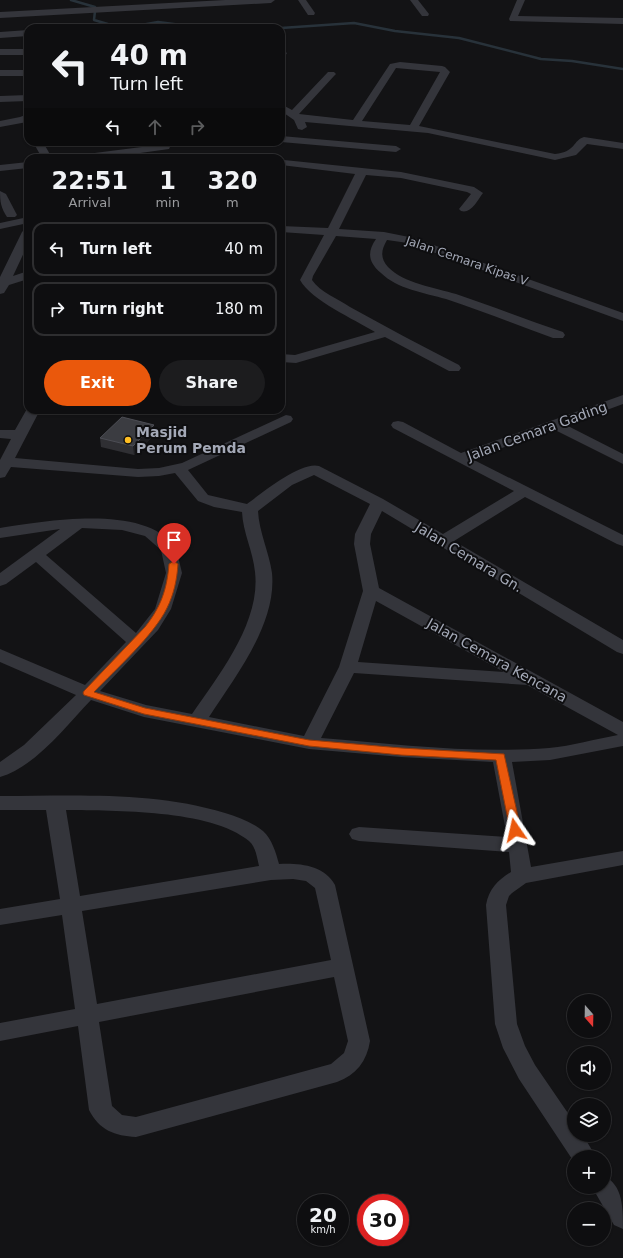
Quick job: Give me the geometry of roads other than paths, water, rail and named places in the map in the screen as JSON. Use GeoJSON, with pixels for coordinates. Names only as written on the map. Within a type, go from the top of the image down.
{"type":"FeatureCollection","features":[{"type":"Feature","properties":{"kind":"street"},"geometry":{"type":"LineString","coordinates":[[0,15],[200,2],[271,0]]}},
{"type":"Feature","properties":{"kind":"street"},"geometry":{"type":"LineString","coordinates":[[302,0],[311,13]]}},
{"type":"Feature","properties":{"kind":"street"},"geometry":{"type":"LineString","coordinates":[[414,0],[425,14]]}},
{"type":"Feature","properties":{"kind":"street"},"geometry":{"type":"LineString","coordinates":[[521,0],[513,19],[623,21]]}},
{"type":"Feature","properties":{"kind":"street"},"geometry":{"type":"LineString","coordinates":[[0,35],[24,33]]}},
{"type":"Feature","properties":{"kind":"street"},"geometry":{"type":"LineString","coordinates":[[0,52],[24,52]]}},
{"type":"Feature","properties":{"kind":"street"},"geometry":{"type":"LineString","coordinates":[[356,123],[393,66],[400,65],[442,69],[445,72],[413,128]]}},
{"type":"Feature","properties":{"kind":"street"},"geometry":{"type":"LineString","coordinates":[[0,73],[24,73]]}},
{"type":"Feature","properties":{"kind":"street"},"geometry":{"type":"LineString","coordinates":[[297,116],[331,74]]}},
{"type":"Feature","properties":{"kind":"street"},"geometry":{"type":"LineString","coordinates":[[0,98],[24,98]]}},
{"type":"Feature","properties":{"kind":"street"},"geometry":{"type":"LineString","coordinates":[[285,109],[297,116],[413,128],[555,157],[571,154],[577,151],[584,140],[623,146]]}},
{"type":"Feature","properties":{"kind":"street"},"geometry":{"type":"LineString","coordinates":[[290,155],[302,124],[297,116]]}},
{"type":"Feature","properties":{"kind":"street"},"geometry":{"type":"LineString","coordinates":[[0,124],[24,119]]}},
{"type":"Feature","properties":{"kind":"street"},"geometry":{"type":"LineString","coordinates":[[285,146],[290,155],[362,170],[423,178],[474,190],[476,195],[466,209]]}},
{"type":"Feature","properties":{"kind":"street"},"geometry":{"type":"LineString","coordinates":[[123,154],[165,147]]}},
{"type":"Feature","properties":{"kind":"street"},"geometry":{"type":"LineString","coordinates":[[290,155],[396,149]]}},
{"type":"Feature","properties":{"kind":"street"},"geometry":{"type":"LineString","coordinates":[[0,168],[24,165]]}},
{"type":"Feature","properties":{"kind":"street"},"geometry":{"type":"LineString","coordinates":[[362,170],[332,232],[306,280],[309,285],[322,295],[386,333],[454,368]]}},
{"type":"Feature","properties":{"kind":"street"},"geometry":{"type":"LineString","coordinates":[[0,194],[11,216]]}},
{"type":"Feature","properties":{"kind":"street"},"geometry":{"type":"LineString","coordinates":[[0,226],[24,221]]}},
{"type":"Feature","properties":{"kind":"street","name":"Jalan Cemara Kipas V"},"geometry":{"type":"LineString","coordinates":[[285,229],[384,235],[419,243],[623,317]]}},
{"type":"Feature","properties":{"kind":"street"},"geometry":{"type":"LineString","coordinates":[[384,235],[376,248],[376,259],[385,271],[393,277],[403,282],[451,297],[558,335]]}},
{"type":"Feature","properties":{"kind":"street"},"geometry":{"type":"LineString","coordinates":[[3,280],[24,240]]}},
{"type":"Feature","properties":{"kind":"street"},"geometry":{"type":"LineString","coordinates":[[3,280],[24,276]]}},
{"type":"Feature","properties":{"kind":"street"},"geometry":{"type":"LineString","coordinates":[[285,358],[296,359],[386,333]]}},
{"type":"Feature","properties":{"kind":"street"},"geometry":{"type":"LineString","coordinates":[[285,349],[296,359]]}},
{"type":"Feature","properties":{"kind":"street","name":"Jalan Cemara Gading"},"geometry":{"type":"LineString","coordinates":[[460,458],[623,399]]}},
{"type":"Feature","properties":{"kind":"street"},"geometry":{"type":"LineString","coordinates":[[31,414],[3,468],[138,472],[159,472],[179,469],[286,419]]}},
{"type":"Feature","properties":{"kind":"street"},"geometry":{"type":"LineString","coordinates":[[554,424],[623,460]]}},
{"type":"Feature","properties":{"kind":"street"},"geometry":{"type":"LineString","coordinates":[[398,425],[460,458]]}},
{"type":"Feature","properties":{"kind":"street"},"geometry":{"type":"LineString","coordinates":[[0,434],[21,435]]}},
{"type":"Feature","properties":{"kind":"street","name":"Jalan Cemara Gading"},"geometry":{"type":"LineString","coordinates":[[460,458],[622,539]]}},
{"type":"Feature","properties":{"kind":"street"},"geometry":{"type":"LineString","coordinates":[[179,469],[203,498],[214,502],[250,509],[251,523],[264,573],[262,600],[258,618],[239,654],[196,722]]}},
{"type":"Feature","properties":{"kind":"street","name":"Jalan Cemara Gn."},"geometry":{"type":"LineString","coordinates":[[250,509],[288,482],[314,469],[378,502],[623,648]]}},
{"type":"Feature","properties":{"kind":"street"},"geometry":{"type":"LineString","coordinates":[[443,541],[525,491]]}},
{"type":"Feature","properties":{"kind":"street"},"geometry":{"type":"LineString","coordinates":[[309,743],[348,667],[371,591],[362,544],[363,534],[378,502]]}},
{"type":"Feature","properties":{"kind":"street"},"geometry":{"type":"LineString","coordinates":[[0,533],[78,524],[117,524],[144,530],[159,538],[172,553],[174,564],[172,584],[163,608],[148,629],[88,693],[23,755],[0,770]]}},
{"type":"Feature","properties":{"kind":"street"},"geometry":{"type":"LineString","coordinates":[[0,581],[78,524]]}},
{"type":"Feature","properties":{"kind":"street"},"geometry":{"type":"LineString","coordinates":[[36,554],[136,642]]}},
{"type":"Feature","properties":{"kind":"street","name":"Jalan Cemara Kencana"},"geometry":{"type":"LineString","coordinates":[[371,591],[623,730]]}},
{"type":"Feature","properties":{"kind":"street"},"geometry":{"type":"LineString","coordinates":[[0,655],[88,693],[144,711],[309,743],[401,751],[501,756],[550,754],[623,740]]}},
{"type":"Feature","properties":{"kind":"street"},"geometry":{"type":"LineString","coordinates":[[348,667],[533,680]]}},
{"type":"Feature","properties":{"kind":"street"},"geometry":{"type":"LineString","coordinates":[[501,756],[518,845],[522,876]]}},
{"type":"Feature","properties":{"kind":"street"},"geometry":{"type":"LineString","coordinates":[[0,803],[164,808],[223,819],[247,829],[257,837],[263,846],[271,872]]}},
{"type":"Feature","properties":{"kind":"street"},"geometry":{"type":"LineString","coordinates":[[0,917],[71,905],[271,872],[300,871],[311,873],[325,884],[341,967],[359,1041],[356,1054],[350,1063],[337,1072],[136,1127],[121,1126],[110,1122],[101,1110],[71,905],[55,804]]}},
{"type":"Feature","properties":{"kind":"street"},"geometry":{"type":"LineString","coordinates":[[359,834],[518,845]]}},
{"type":"Feature","properties":{"kind":"street"},"geometry":{"type":"LineString","coordinates":[[579,1150],[527,1072],[514,1048],[506,1024],[496,905],[497,897],[501,889],[509,882],[522,876],[623,858]]}},
{"type":"Feature","properties":{"kind":"street"},"geometry":{"type":"LineString","coordinates":[[0,1032],[341,967]]}},
{"type":"Feature","properties":{"kind":"street"},"geometry":{"type":"LineString","coordinates":[[608,1194],[623,1217]]}},
{"type":"Feature","properties":{"kind":"waterway"},"geometry":{"type":"LineString","coordinates":[[71,0],[95,7]]}},
{"type":"Feature","properties":{"kind":"waterway"},"geometry":{"type":"LineString","coordinates":[[95,11],[94,20],[108,24]]}},
{"type":"Feature","properties":{"kind":"waterway"},"geometry":{"type":"LineString","coordinates":[[147,24],[158,22],[174,24]]}},
{"type":"Feature","properties":{"kind":"waterway"},"geometry":{"type":"LineString","coordinates":[[285,28],[354,23],[395,31],[459,38],[541,59],[572,61],[623,69]]}},
{"type":"Feature","properties":{"kind":"place","name":"Masjid Perum Pemda"},"geometry":{"type":"Point","coordinates":[128,440]}}]}
